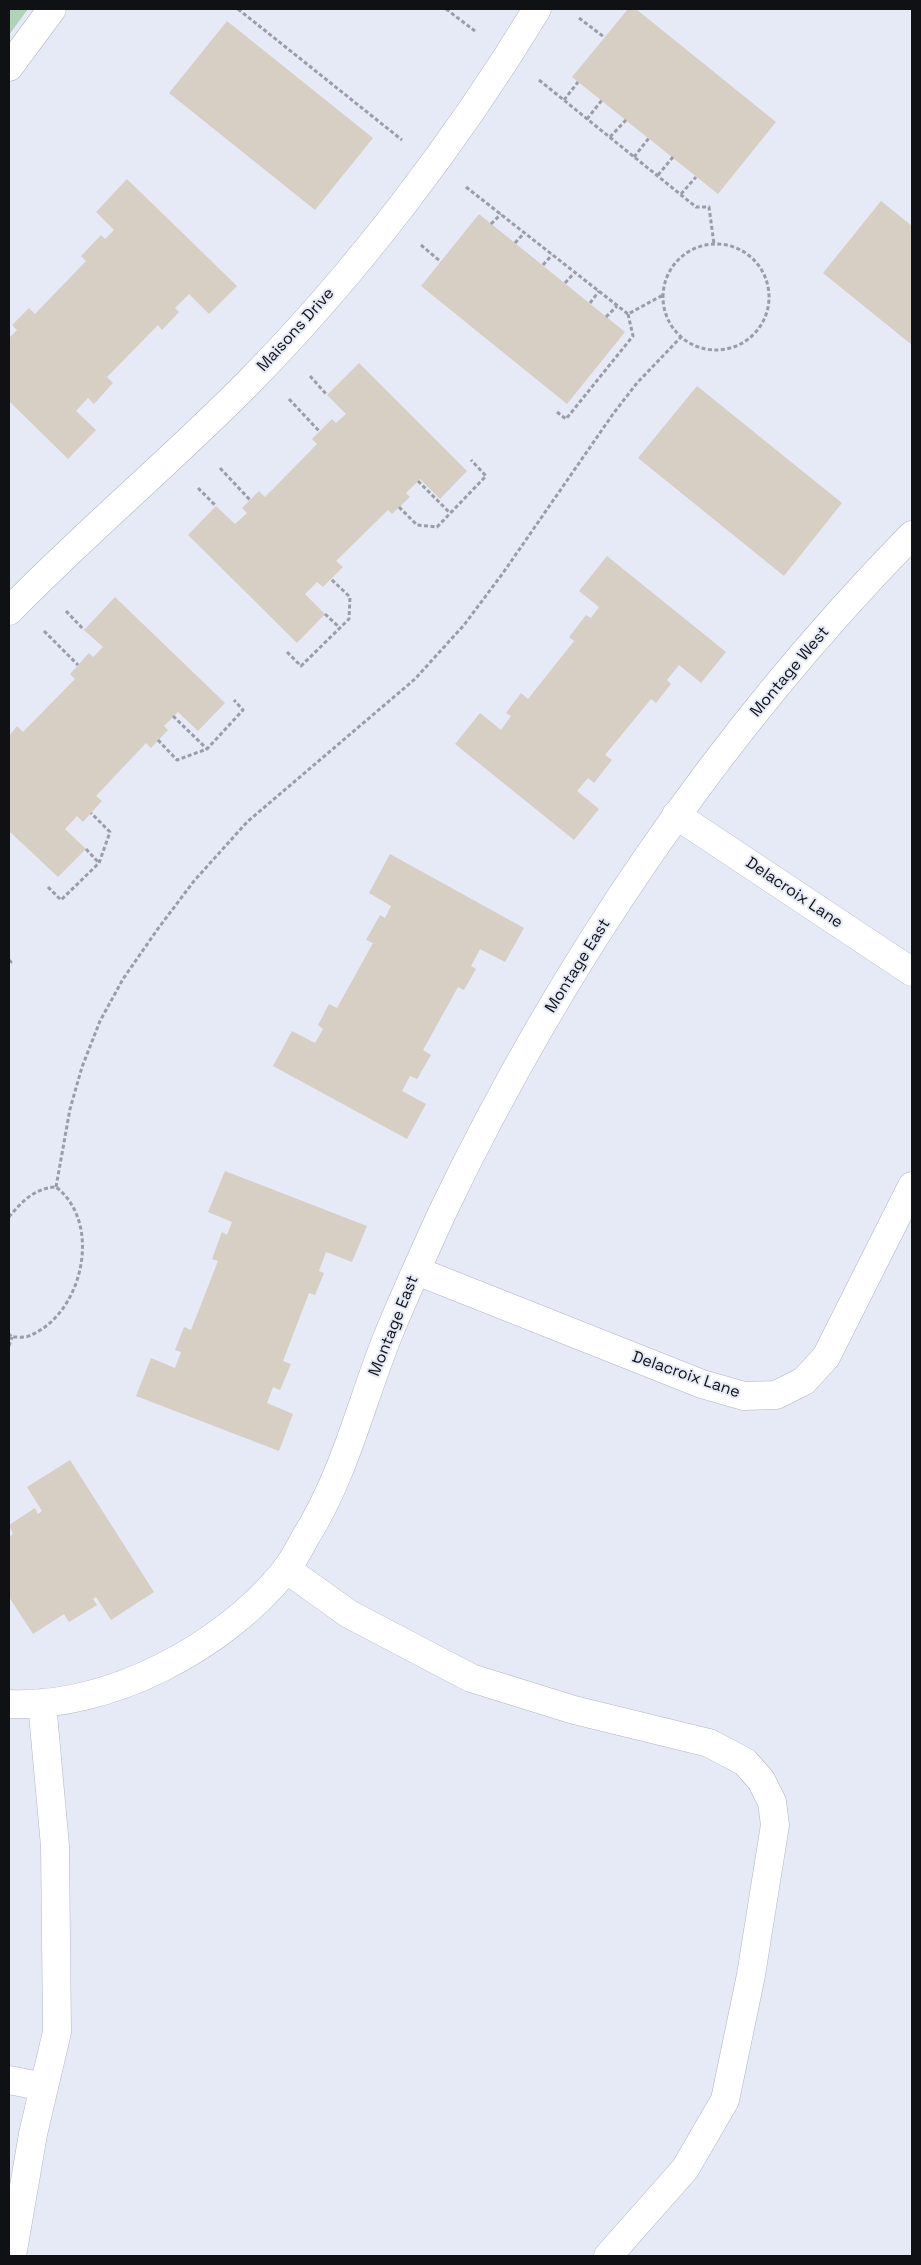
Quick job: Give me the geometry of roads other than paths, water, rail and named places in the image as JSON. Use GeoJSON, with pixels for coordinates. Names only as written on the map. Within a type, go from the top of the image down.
{"type":"FeatureCollection","features":[{"type":"Feature","properties":{"kind":"street"},"geometry":{"type":"LineString","coordinates":[[9,67],[52,9]]}},
{"type":"Feature","properties":{"kind":"street","name":"Maisons Drive"},"geometry":{"type":"LineString","coordinates":[[9,611],[80,540],[193,438],[302,327],[395,214],[439,156],[504,63],[537,9]]}},
{"type":"Feature","properties":{"kind":"street","name":"Montage West"},"geometry":{"type":"LineString","coordinates":[[676,815],[789,671],[859,590],[912,535]]}},
{"type":"Feature","properties":{"kind":"street","name":"Delacroix Lane"},"geometry":{"type":"LineString","coordinates":[[676,815],[912,972]]}},
{"type":"Feature","properties":{"kind":"street","name":"Montage East"},"geometry":{"type":"LineString","coordinates":[[9,1704],[42,1703],[76,1698],[123,1684],[168,1664],[211,1639],[251,1606],[286,1569],[314,1524],[336,1481],[387,1339],[470,1156],[532,1039],[581,960],[676,815]]}},
{"type":"Feature","properties":{"kind":"street","name":"Delacroix Lane"},"geometry":{"type":"LineString","coordinates":[[417,1271],[702,1384],[744,1396],[776,1395],[804,1381],[826,1357],[912,1186]]}},
{"type":"Feature","properties":{"kind":"street"},"geometry":{"type":"LineString","coordinates":[[286,1569],[349,1614],[471,1678],[574,1710],[709,1743],[745,1762],[761,1780],[772,1802],[775,1825],[751,1975],[725,2100],[685,2168],[608,2256]]}},
{"type":"Feature","properties":{"kind":"street"},"geometry":{"type":"LineString","coordinates":[[12,2256],[33,2134],[57,2032],[55,1846],[42,1703]]}},
{"type":"Feature","properties":{"kind":"street"},"geometry":{"type":"LineString","coordinates":[[9,2080],[44,2087]]}}]}
